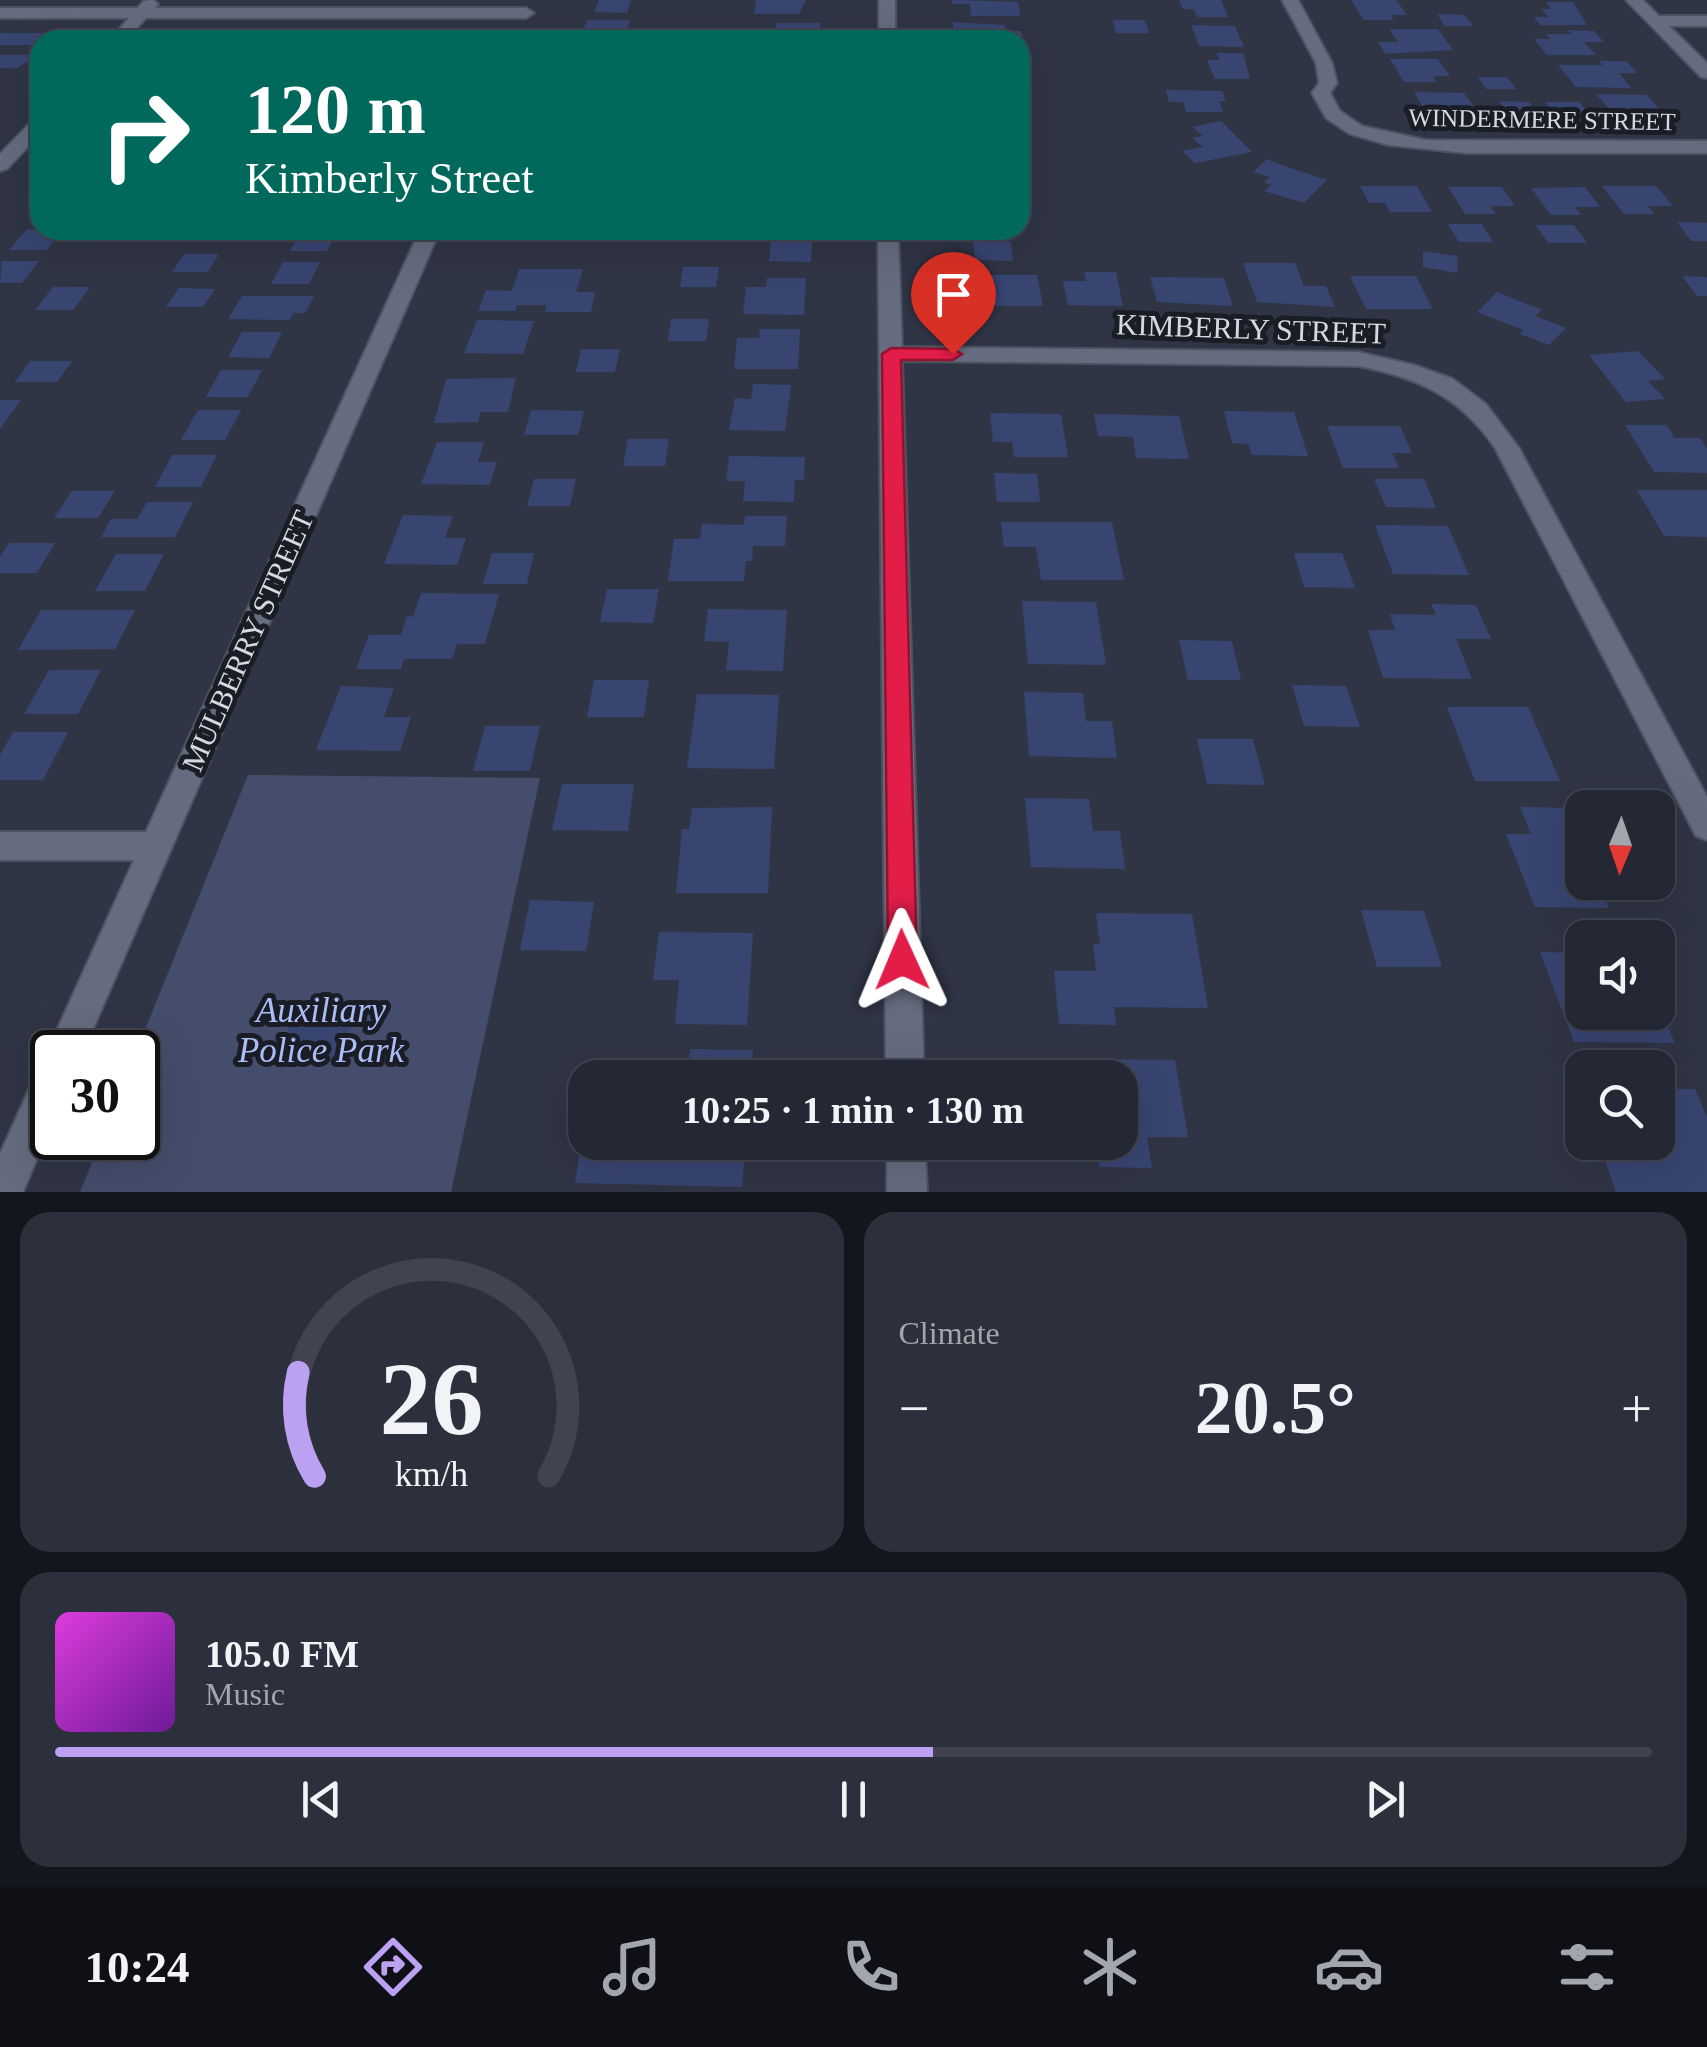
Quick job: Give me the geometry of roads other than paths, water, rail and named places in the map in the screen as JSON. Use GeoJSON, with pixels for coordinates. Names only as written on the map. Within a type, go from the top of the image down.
{"type":"FeatureCollection","features":[{"type":"Feature","properties":{"kind":"street"},"geometry":{"type":"LineString","coordinates":[[126,30],[154,0]]}},
{"type":"Feature","properties":{"kind":"street"},"geometry":{"type":"LineString","coordinates":[[887,0],[887,30]]}},
{"type":"Feature","properties":{"kind":"street","name":"WINDERMERE STREET"},"geometry":{"type":"LineString","coordinates":[[1290,0],[1324,64],[1328,82],[1321,93],[1323,104],[1333,116],[1365,133],[1446,146],[1707,148]]}},
{"type":"Feature","properties":{"kind":"street"},"geometry":{"type":"LineString","coordinates":[[1634,0],[1707,73]]}},
{"type":"Feature","properties":{"kind":"street"},"geometry":{"type":"LineString","coordinates":[[0,12],[529,7],[519,30]]}},
{"type":"Feature","properties":{"kind":"street"},"geometry":{"type":"LineString","coordinates":[[1655,21],[1707,21]]}},
{"type":"Feature","properties":{"kind":"street"},"geometry":{"type":"LineString","coordinates":[[0,166],[30,133]]}},
{"type":"Feature","properties":{"kind":"street","name":"MULBERRY STREET"},"geometry":{"type":"LineString","coordinates":[[75,1030],[426,240]]}},
{"type":"Feature","properties":{"kind":"street"},"geometry":{"type":"LineString","coordinates":[[888,240],[905,1060]]}},
{"type":"Feature","properties":{"kind":"street","name":"KIMBERLY STREET"},"geometry":{"type":"LineString","coordinates":[[891,354],[1358,359],[1412,369],[1446,383],[1475,403],[1506,448],[1707,827]]}},
{"type":"Feature","properties":{"kind":"street"},"geometry":{"type":"LineString","coordinates":[[0,846],[157,846]]}},
{"type":"Feature","properties":{"kind":"street"},"geometry":{"type":"LineString","coordinates":[[3,1192],[30,1130]]}},
{"type":"Feature","properties":{"kind":"street"},"geometry":{"type":"LineString","coordinates":[[906,1160],[907,1192]]}},
{"type":"Feature","properties":{"kind":"park label","name":"Auxiliary Police Park"},"geometry":{"type":"Point","coordinates":[321,1030]}}]}
